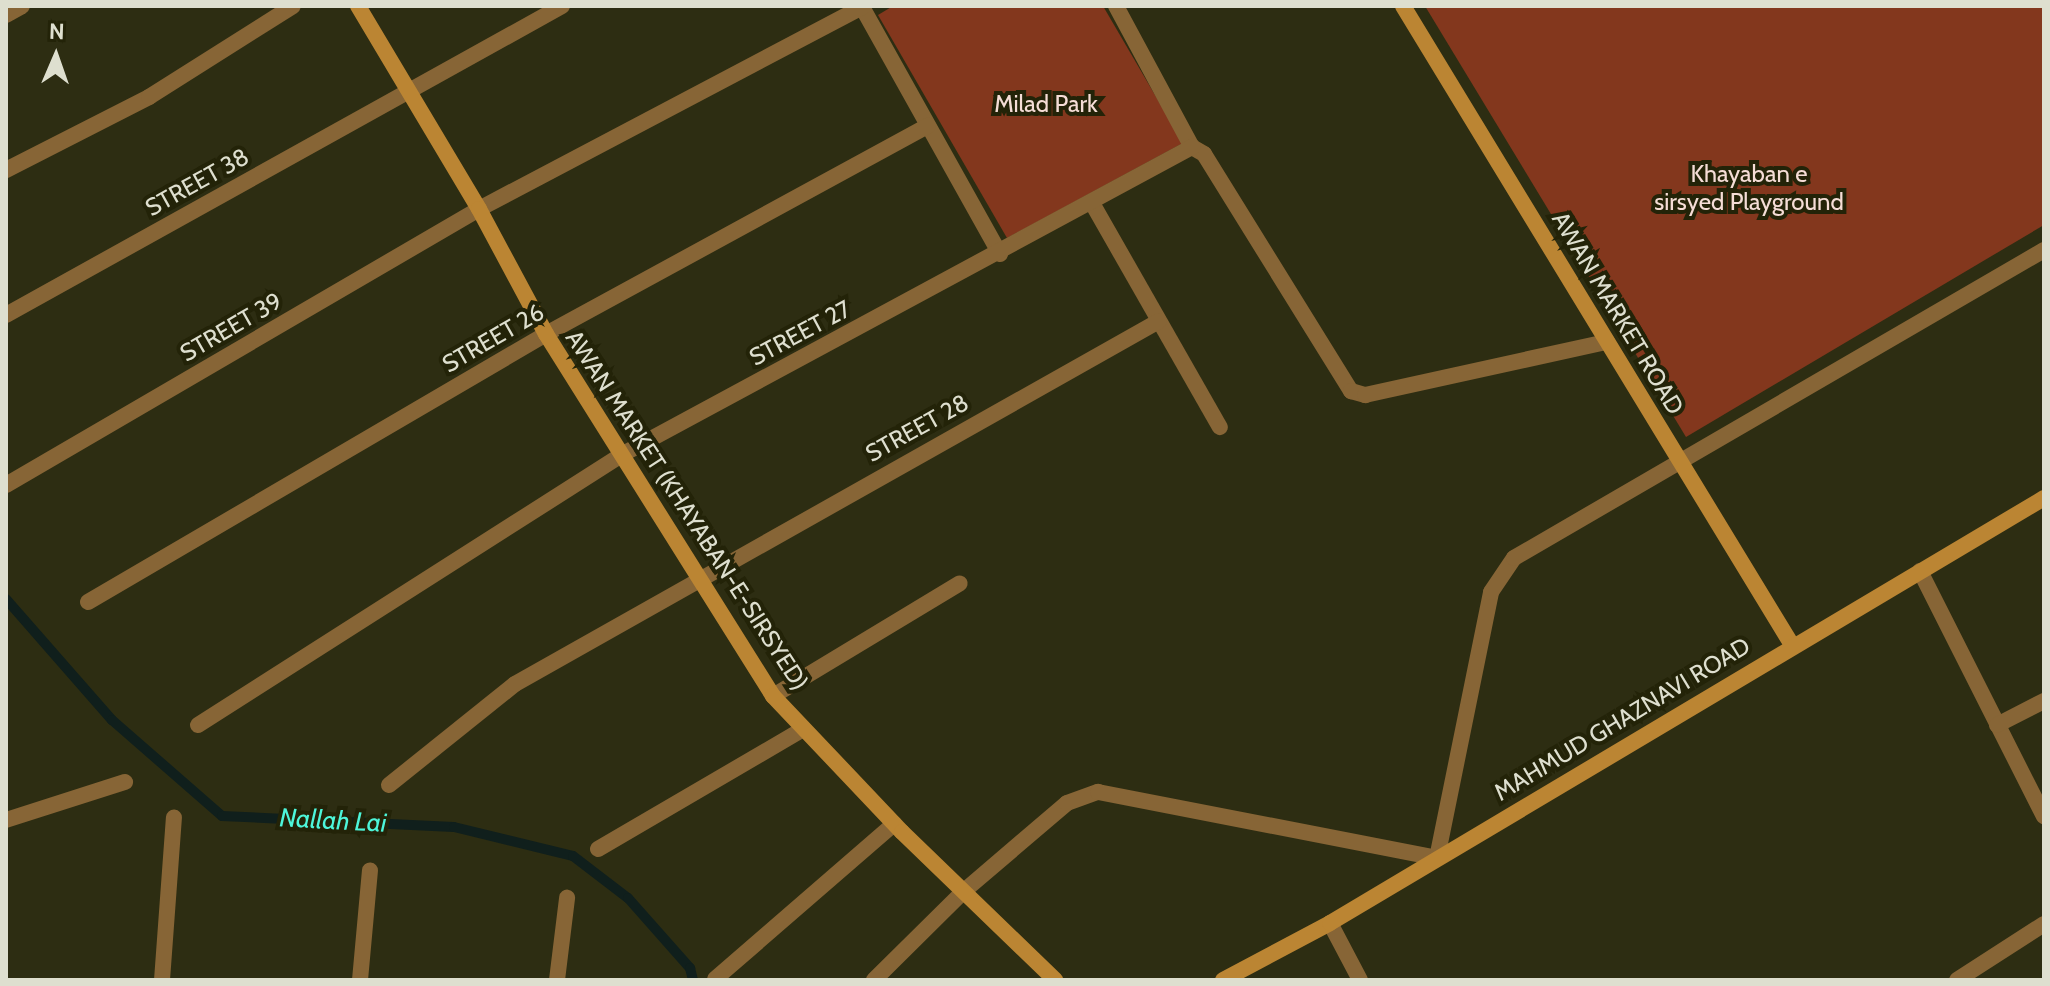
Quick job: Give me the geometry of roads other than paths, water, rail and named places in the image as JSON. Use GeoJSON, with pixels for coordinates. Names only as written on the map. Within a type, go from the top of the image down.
{"type":"FeatureCollection","features":[{"type":"Feature","properties":{"kind":"street"},"geometry":{"type":"LineString","coordinates":[[6,15],[22,6]]}},
{"type":"Feature","properties":{"kind":"street"},"geometry":{"type":"LineString","coordinates":[[6,170],[149,97],[293,6]]}},
{"type":"Feature","properties":{"kind":"street","name":"AWAN MARKET (KHAYABAN-E-SIRSYED)"},"geometry":{"type":"LineString","coordinates":[[358,6],[479,209],[546,334],[773,696],[894,824],[1055,980]]}},
{"type":"Feature","properties":{"kind":"street","name":"STREET 38"},"geometry":{"type":"LineString","coordinates":[[6,315],[562,6]]}},
{"type":"Feature","properties":{"kind":"street"},"geometry":{"type":"LineString","coordinates":[[1116,6],[1192,147],[1204,154],[1351,391],[1365,395],[1607,342]]}},
{"type":"Feature","properties":{"kind":"street","name":"AWAN MARKET ROAD"},"geometry":{"type":"LineString","coordinates":[[1403,6],[1792,645]]}},
{"type":"Feature","properties":{"kind":"street"},"geometry":{"type":"LineString","coordinates":[[863,7],[1000,254]]}},
{"type":"Feature","properties":{"kind":"street","name":"STREET 39"},"geometry":{"type":"LineString","coordinates":[[6,485],[479,209],[863,7]]}},
{"type":"Feature","properties":{"kind":"street","name":"STREET 26"},"geometry":{"type":"LineString","coordinates":[[88,602],[546,334],[928,126]]}},
{"type":"Feature","properties":{"kind":"street","name":"STREET 27"},"geometry":{"type":"LineString","coordinates":[[198,725],[623,454],[1000,254],[1192,147]]}},
{"type":"Feature","properties":{"kind":"street"},"geometry":{"type":"LineString","coordinates":[[1092,203],[1220,427]]}},
{"type":"Feature","properties":{"kind":"street"},"geometry":{"type":"LineString","coordinates":[[874,980],[964,891],[1067,803],[1098,792],[1437,858],[1491,592],[1514,558],[1681,464],[2044,250]]}},
{"type":"Feature","properties":{"kind":"street","name":"STREET 28"},"geometry":{"type":"LineString","coordinates":[[389,785],[506,690],[699,578],[1159,321]]}},
{"type":"Feature","properties":{"kind":"street","name":"MAHMUD GHAZNAVI ROAD"},"geometry":{"type":"LineString","coordinates":[[1223,980],[1330,923],[1792,645],[2044,498]]}},
{"type":"Feature","properties":{"kind":"street"},"geometry":{"type":"LineString","coordinates":[[1920,571],[2044,817]]}},
{"type":"Feature","properties":{"kind":"street"},"geometry":{"type":"LineString","coordinates":[[773,696],[960,583]]}},
{"type":"Feature","properties":{"kind":"street"},"geometry":{"type":"LineString","coordinates":[[1997,725],[2044,701]]}},
{"type":"Feature","properties":{"kind":"street"},"geometry":{"type":"LineString","coordinates":[[598,849],[803,729]]}},
{"type":"Feature","properties":{"kind":"street"},"geometry":{"type":"LineString","coordinates":[[6,820],[125,782]]}},
{"type":"Feature","properties":{"kind":"street"},"geometry":{"type":"LineString","coordinates":[[162,980],[174,817]]}},
{"type":"Feature","properties":{"kind":"street"},"geometry":{"type":"LineString","coordinates":[[715,979],[894,824]]}},
{"type":"Feature","properties":{"kind":"street"},"geometry":{"type":"LineString","coordinates":[[360,980],[370,870]]}},
{"type":"Feature","properties":{"kind":"street"},"geometry":{"type":"LineString","coordinates":[[557,980],[567,898]]}},
{"type":"Feature","properties":{"kind":"street"},"geometry":{"type":"LineString","coordinates":[[1330,923],[1360,980]]}},
{"type":"Feature","properties":{"kind":"street"},"geometry":{"type":"LineString","coordinates":[[1957,980],[2044,924]]}},
{"type":"Feature","properties":{"kind":"waterway","name":"Nallah Lai"},"geometry":{"type":"LineString","coordinates":[[6,599],[112,720],[222,816],[454,827],[573,856],[628,898],[690,968],[693,980]]}},
{"type":"Feature","properties":{"kind":"park label","name":"Milad Park"},"geometry":{"type":"Point","coordinates":[1046,104]}},
{"type":"Feature","properties":{"kind":"park label","name":"Khayaban e sirsyed Playground"},"geometry":{"type":"Point","coordinates":[1749,188]}}]}
